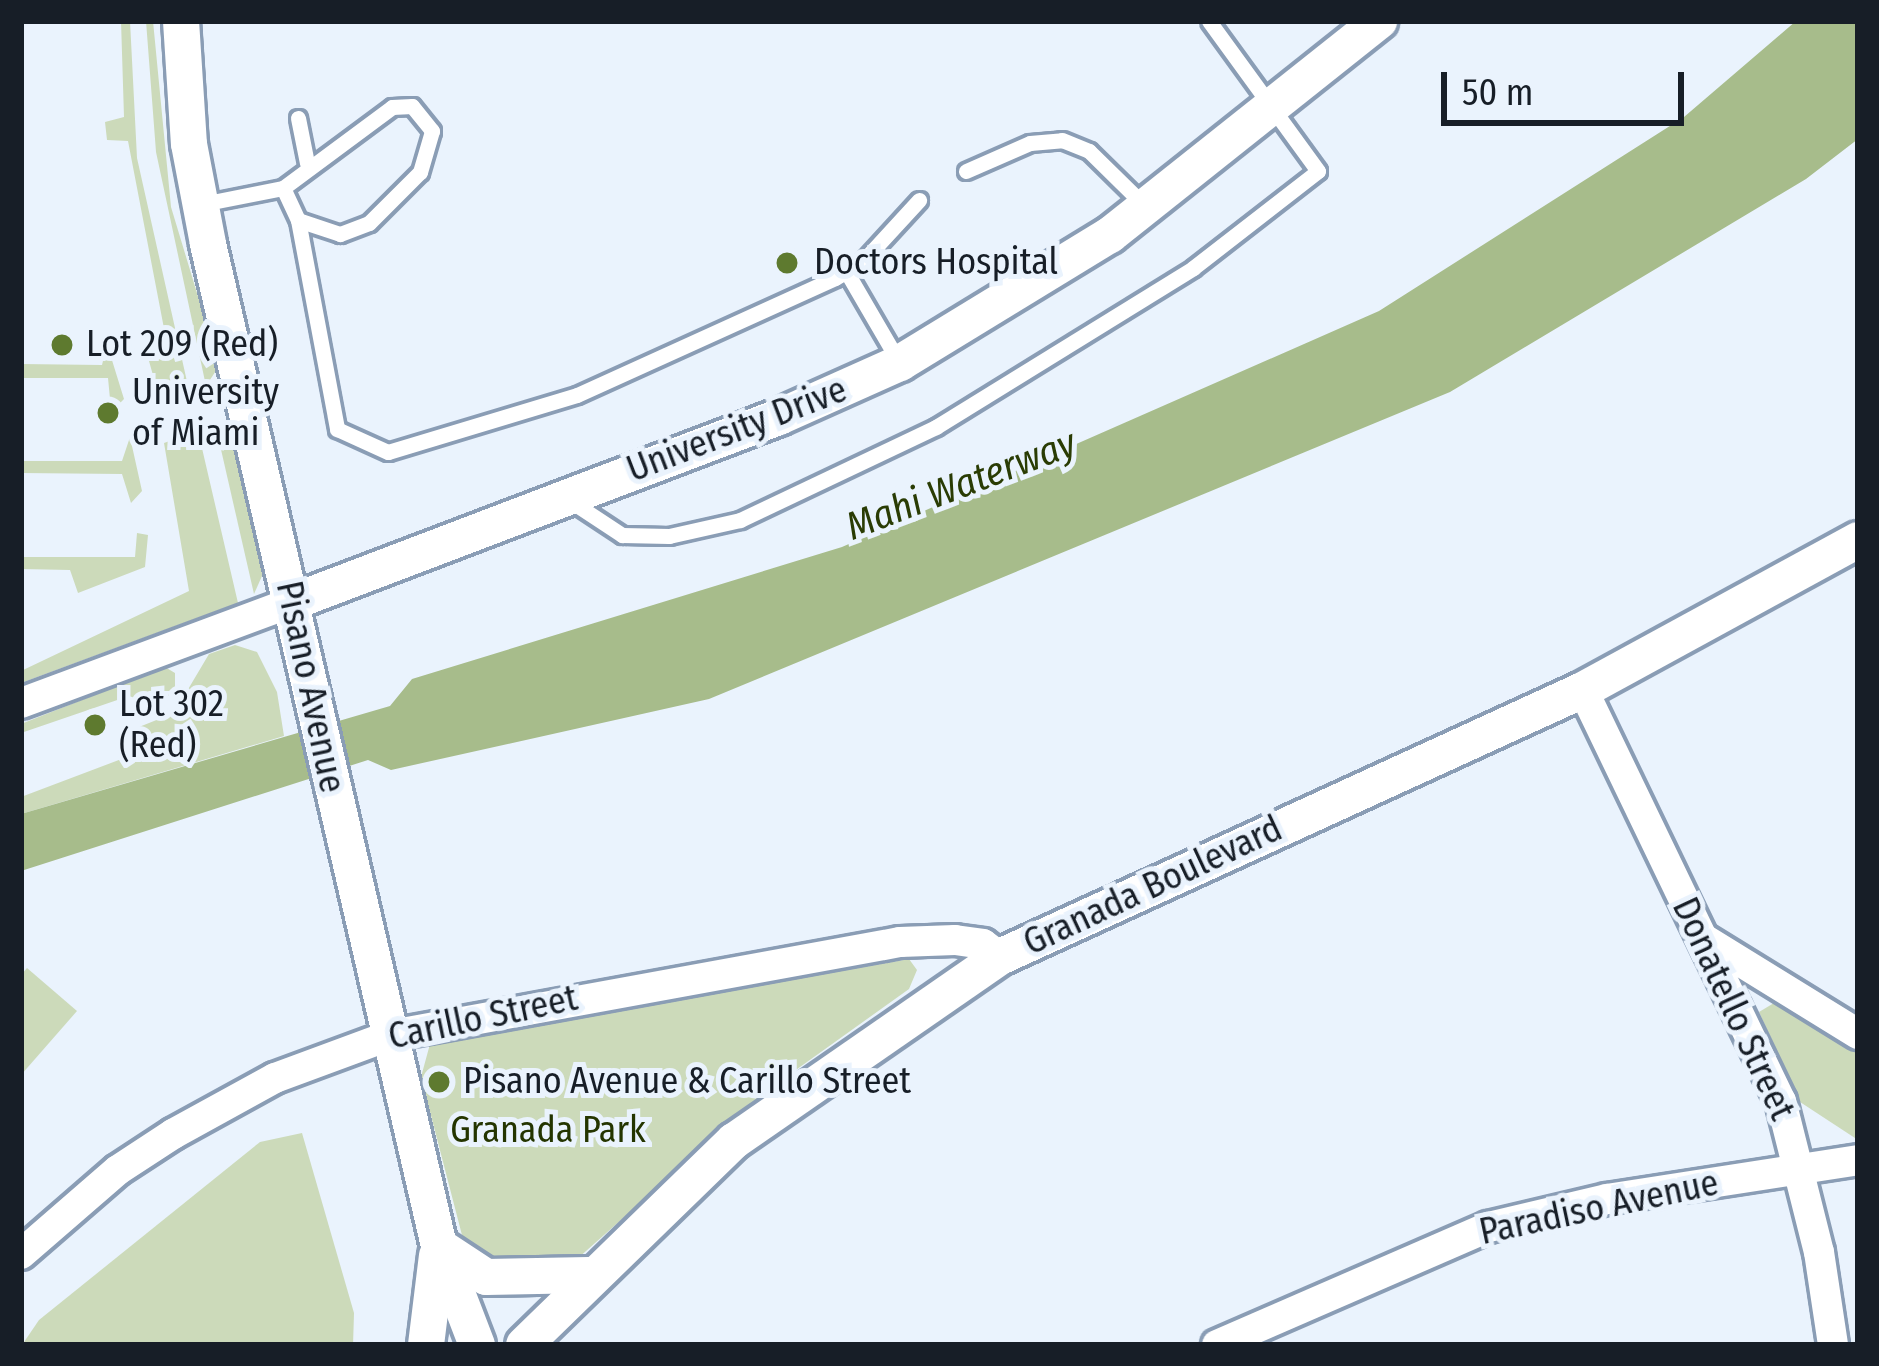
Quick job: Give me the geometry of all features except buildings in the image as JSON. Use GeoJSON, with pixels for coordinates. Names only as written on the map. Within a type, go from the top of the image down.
{"type":"FeatureCollection","features":[{"type":"Feature","properties":{"kind":"street","name":"Pisano Avenue"},"geometry":{"type":"LineString","coordinates":[[181,21],[199,205],[439,1246],[477,1345]]}},
{"type":"Feature","properties":{"kind":"street","name":"University Drive"},"geometry":{"type":"LineString","coordinates":[[21,703],[779,417],[900,363],[1014,300],[1147,208],[1272,112],[1379,21]]}},
{"type":"Feature","properties":{"kind":"street","name":"Granada Boulevard"},"geometry":{"type":"LineString","coordinates":[[524,1345],[589,1275],[786,1100],[1000,957],[1583,690],[1858,540]]}},
{"type":"Feature","properties":{"kind":"street","name":"Donatello Street"},"geometry":{"type":"LineString","coordinates":[[1583,690],[1771,1077],[1800,1168],[1833,1345]]}},
{"type":"Feature","properties":{"kind":"street"},"geometry":{"type":"LineString","coordinates":[[1704,939],[1858,1034]]}},
{"type":"Feature","properties":{"kind":"street","name":"Carillo Street"},"geometry":{"type":"LineString","coordinates":[[21,1254],[118,1170],[226,1102],[391,1035],[899,942],[983,944],[1000,957]]}},
{"type":"Feature","properties":{"kind":"street","name":"Paradiso Avenue"},"geometry":{"type":"LineString","coordinates":[[1217,1345],[1489,1227],[1858,1160]]}},
{"type":"Feature","properties":{"kind":"street"},"geometry":{"type":"LineString","coordinates":[[426,1345],[439,1246],[486,1277],[589,1275]]}},
{"type":"Feature","properties":{"kind":"lane"},"geometry":{"type":"LineString","coordinates":[[563,495],[622,536],[669,536],[806,495],[937,427],[1192,268],[1318,171],[1209,21]]}},
{"type":"Feature","properties":{"kind":"lane"},"geometry":{"type":"LineString","coordinates":[[199,205],[283,188],[307,163],[392,107],[412,106],[432,131],[419,172],[369,223],[340,234],[298,220]]}},
{"type":"Feature","properties":{"kind":"lane"},"geometry":{"type":"LineString","coordinates":[[298,118],[307,163]]}},
{"type":"Feature","properties":{"kind":"lane"},"geometry":{"type":"LineString","coordinates":[[966,171],[1016,148],[1062,140],[1089,151],[1147,208]]}},
{"type":"Feature","properties":{"kind":"lane"},"geometry":{"type":"LineString","coordinates":[[283,188],[298,220],[337,429],[388,452],[578,395],[846,272],[919,200]]}},
{"type":"Feature","properties":{"kind":"lane"},"geometry":{"type":"LineString","coordinates":[[846,272],[900,363]]}},
{"type":"Feature","properties":{"kind":"green space"},"geometry":{"type":"Polygon","coordinates":[[[121,21],[130,21],[137,158],[190,395],[160,400],[147,354],[167,344],[128,141],[107,140],[105,122],[124,117],[121,21]]]}},
{"type":"Feature","properties":{"kind":"green space"},"geometry":{"type":"Polygon","coordinates":[[[146,21],[153,21],[171,207],[219,366],[206,386],[156,152],[146,21]]]}},
{"type":"Feature","properties":{"kind":"green space"},"geometry":{"type":"Polygon","coordinates":[[[107,344],[124,399],[119,404],[110,399],[108,378],[21,378],[21,364],[102,365],[107,344]]]}},
{"type":"Feature","properties":{"kind":"green space"},"geometry":{"type":"Polygon","coordinates":[[[198,431],[238,603],[21,683],[21,671],[189,591],[164,443],[198,431]]]}},
{"type":"Feature","properties":{"kind":"green space"},"geometry":{"type":"Polygon","coordinates":[[[217,432],[238,448],[266,567],[254,594],[217,432]]]}},
{"type":"Feature","properties":{"kind":"green space"},"geometry":{"type":"Polygon","coordinates":[[[130,437],[142,491],[131,503],[122,474],[21,473],[21,461],[122,461],[130,437]]]}},
{"type":"Feature","properties":{"kind":"green space"},"geometry":{"type":"Polygon","coordinates":[[[137,533],[148,535],[145,567],[78,593],[70,570],[21,569],[21,557],[135,557],[137,533]]]}},
{"type":"Feature","properties":{"kind":"green space"},"geometry":{"type":"Polygon","coordinates":[[[235,645],[257,652],[277,692],[284,736],[21,814],[21,797],[140,752],[150,737],[129,731],[174,713],[209,654],[235,645]]]}},
{"type":"Feature","properties":{"kind":"green space"},"geometry":{"type":"Polygon","coordinates":[[[165,667],[175,673],[175,691],[155,705],[129,696],[21,733],[21,724],[165,667]]]}},
{"type":"Feature","properties":{"kind":"green space","name":"Granada Park"},"geometry":{"type":"Polygon","coordinates":[[[909,959],[917,970],[909,989],[765,1092],[577,1259],[488,1260],[463,1239],[421,1077],[430,1044],[909,959]]]}},
{"type":"Feature","properties":{"kind":"green space"},"geometry":{"type":"Polygon","coordinates":[[[27,968],[77,1011],[21,1075],[21,975],[27,968]]]}},
{"type":"Feature","properties":{"kind":"green space"},"geometry":{"type":"Polygon","coordinates":[[[1779,1000],[1858,1048],[1858,1140],[1800,1102],[1759,1012],[1779,1000]]]}},
{"type":"Feature","properties":{"kind":"green space"},"geometry":{"type":"Polygon","coordinates":[[[302,1133],[354,1313],[353,1345],[22,1345],[39,1320],[260,1142],[302,1133]]]}},
{"type":"Feature","properties":{"kind":"shaded area","name":"Mahi Waterway"},"geometry":{"type":"Polygon","coordinates":[[[1796,21],[1858,21],[1858,139],[1806,179],[1450,392],[709,699],[391,770],[368,760],[21,871],[21,814],[390,706],[412,679],[842,547],[1379,311],[1684,117],[1796,21]]]}},
{"type":"Feature","properties":{"kind":"place","name":"Doctors Hospital"},"geometry":{"type":"Point","coordinates":[787,263]}},
{"type":"Feature","properties":{"kind":"place","name":"Lot 209 (Red)"},"geometry":{"type":"Point","coordinates":[62,345]}},
{"type":"Feature","properties":{"kind":"place","name":"University of Miami"},"geometry":{"type":"Point","coordinates":[108,413]}},
{"type":"Feature","properties":{"kind":"place","name":"Lot 302 (Red)"},"geometry":{"type":"Point","coordinates":[95,725]}},
{"type":"Feature","properties":{"kind":"place","name":"Pisano Avenue & Carillo Street"},"geometry":{"type":"Point","coordinates":[439,1082]}}]}
